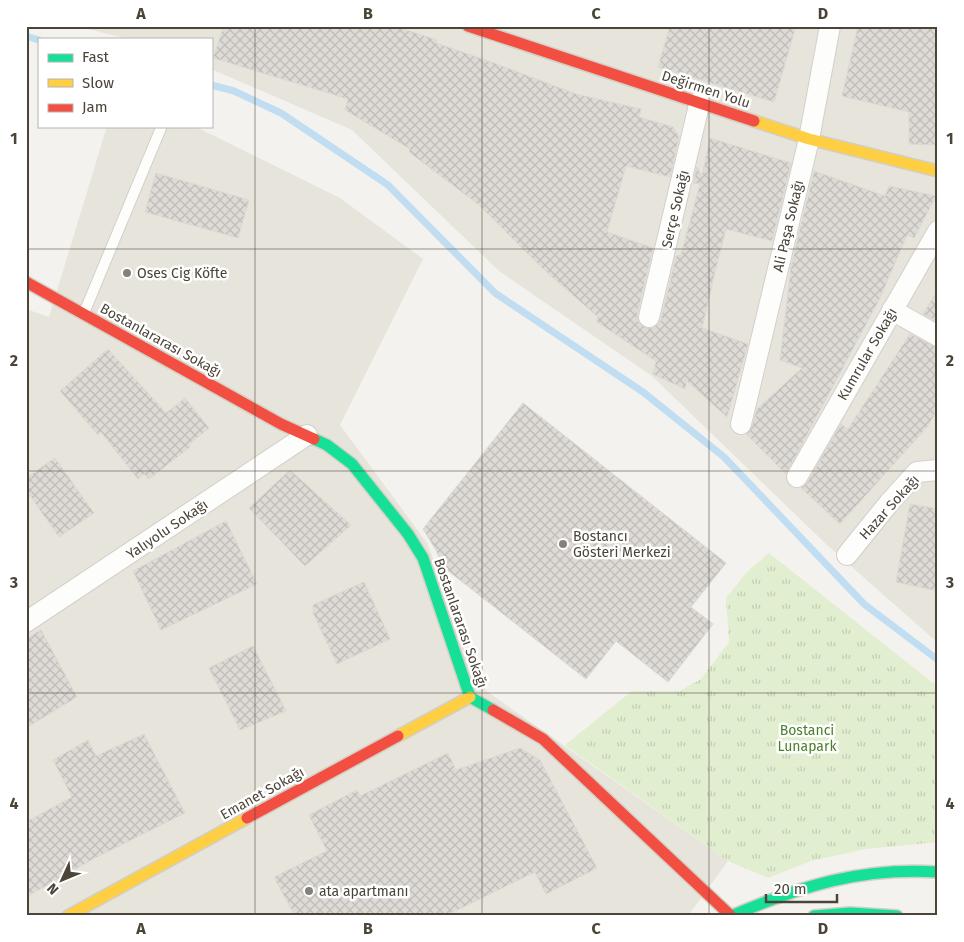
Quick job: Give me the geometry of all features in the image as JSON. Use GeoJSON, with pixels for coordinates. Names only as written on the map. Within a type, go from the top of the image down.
{"type":"FeatureCollection","features":[{"type":"Feature","properties":{"kind":"main road","name":"Değirmen Yolu"},"geometry":{"type":"LineString","coordinates":[[468,26],[597,71],[700,102],[809,139],[938,171]]}},
{"type":"Feature","properties":{"kind":"main road","name":"Bostanlararası Sokağı"},"geometry":{"type":"LineString","coordinates":[[26,282],[281,424],[327,445],[352,464],[408,534],[424,558],[470,697],[543,739],[731,916]]}},
{"type":"Feature","properties":{"kind":"main road","name":"Emanet Sokağı"},"geometry":{"type":"LineString","coordinates":[[68,916],[470,697]]}},
{"type":"Feature","properties":{"kind":"main road"},"geometry":{"type":"LineString","coordinates":[[731,916],[782,894],[840,875],[914,869],[938,872]]}},
{"type":"Feature","properties":{"kind":"main road"},"geometry":{"type":"LineString","coordinates":[[814,916],[850,913],[897,916]]}},
{"type":"Feature","properties":{"kind":"street","name":"Ali Paşa Sokağı"},"geometry":{"type":"LineString","coordinates":[[741,424],[809,139],[830,26]]}},
{"type":"Feature","properties":{"kind":"street","name":"Serçe Sokağı"},"geometry":{"type":"LineString","coordinates":[[649,317],[700,102]]}},
{"type":"Feature","properties":{"kind":"street","name":"Kumrular Sokağı"},"geometry":{"type":"LineString","coordinates":[[797,476],[938,231]]}},
{"type":"Feature","properties":{"kind":"street"},"geometry":{"type":"LineString","coordinates":[[892,310],[938,336]]}},
{"type":"Feature","properties":{"kind":"street","name":"Yalıyolu Sokağı"},"geometry":{"type":"LineString","coordinates":[[26,622],[307,435]]}},
{"type":"Feature","properties":{"kind":"street","name":"Hazar Sokağı"},"geometry":{"type":"LineString","coordinates":[[847,555],[889,503],[918,472],[938,470]]}},
{"type":"Feature","properties":{"kind":"lane"},"geometry":{"type":"LineString","coordinates":[[84,314],[161,128]]}},
{"type":"Feature","properties":{"kind":"shaded area"},"geometry":{"type":"Polygon","coordinates":[[[76,26],[938,26],[938,643],[827,545],[652,376],[499,271],[352,130],[212,69],[212,38],[124,38],[76,26]]]}},
{"type":"Feature","properties":{"kind":"shaded area"},"geometry":{"type":"Polygon","coordinates":[[[106,128],[198,128],[340,198],[423,259],[340,425],[427,543],[485,690],[728,861],[688,916],[26,916],[26,309],[49,317],[106,128]]]}},
{"type":"Feature","properties":{"kind":"green space","name":"Bostanci Lunapark"},"geometry":{"type":"Polygon","coordinates":[[[769,553],[938,687],[938,842],[866,849],[811,861],[768,878],[728,861],[565,745],[632,691],[680,691],[701,679],[729,642],[726,598],[747,572],[769,553]]]}},
{"type":"Feature","properties":{"kind":"building"},"geometry":{"type":"Polygon","coordinates":[[[224,26],[394,26],[437,40],[436,43],[576,94],[641,109],[639,117],[673,127],[679,137],[670,177],[626,166],[607,232],[653,248],[637,315],[638,321],[646,328],[653,328],[661,320],[676,256],[681,255],[700,184],[693,183],[697,167],[702,176],[710,138],[791,163],[772,241],[726,229],[716,268],[702,328],[748,344],[727,417],[687,381],[685,389],[653,374],[656,361],[597,322],[598,317],[542,268],[479,205],[409,152],[410,149],[345,110],[348,99],[213,58],[224,26]]]}},
{"type":"Feature","properties":{"kind":"building"},"geometry":{"type":"Polygon","coordinates":[[[670,26],[796,26],[774,102],[658,67],[670,26]]]}},
{"type":"Feature","properties":{"kind":"building"},"geometry":{"type":"Polygon","coordinates":[[[858,26],[938,26],[938,145],[909,144],[909,112],[842,96],[858,26]]]}},
{"type":"Feature","properties":{"kind":"building"},"geometry":{"type":"Polygon","coordinates":[[[814,171],[885,196],[889,186],[936,196],[914,238],[907,235],[880,298],[786,474],[746,434],[752,427],[757,409],[802,368],[780,360],[791,267],[814,171]]]}},
{"type":"Feature","properties":{"kind":"building"},"geometry":{"type":"Polygon","coordinates":[[[156,173],[249,200],[238,238],[145,212],[156,173]]]}},
{"type":"Feature","properties":{"kind":"building"},"geometry":{"type":"Polygon","coordinates":[[[938,290],[938,322],[923,314],[938,290]]]}},
{"type":"Feature","properties":{"kind":"building"},"geometry":{"type":"Polygon","coordinates":[[[910,334],[938,348],[938,409],[927,427],[840,524],[801,488],[807,483],[841,424],[848,429],[910,334]]]}},
{"type":"Feature","properties":{"kind":"building"},"geometry":{"type":"Polygon","coordinates":[[[108,349],[166,413],[185,398],[209,428],[189,444],[190,447],[149,479],[144,474],[138,479],[101,432],[98,435],[60,391],[108,349]]]}},
{"type":"Feature","properties":{"kind":"building","name":"Bostancı Gösteri Merkezi"},"geometry":{"type":"Polygon","coordinates":[[[523,403],[726,563],[691,607],[713,624],[668,682],[616,641],[586,679],[442,566],[436,550],[423,529],[523,403]]]}},
{"type":"Feature","properties":{"kind":"building"},"geometry":{"type":"Polygon","coordinates":[[[55,458],[94,513],[59,537],[26,490],[26,478],[55,458]]]}},
{"type":"Feature","properties":{"kind":"building"},"geometry":{"type":"Polygon","coordinates":[[[290,470],[351,525],[305,566],[249,508],[290,470]]]}},
{"type":"Feature","properties":{"kind":"building"},"geometry":{"type":"Polygon","coordinates":[[[910,504],[938,509],[938,591],[896,582],[910,504]]]}},
{"type":"Feature","properties":{"kind":"building"},"geometry":{"type":"Polygon","coordinates":[[[226,521],[257,584],[161,630],[133,571],[226,521]]]}},
{"type":"Feature","properties":{"kind":"building"},"geometry":{"type":"Polygon","coordinates":[[[364,582],[390,639],[337,664],[313,613],[313,605],[364,582]]]}},
{"type":"Feature","properties":{"kind":"building"},"geometry":{"type":"Polygon","coordinates":[[[41,630],[77,697],[26,728],[26,639],[41,630]]]}},
{"type":"Feature","properties":{"kind":"building"},"geometry":{"type":"Polygon","coordinates":[[[253,646],[286,711],[240,730],[209,668],[253,646]]]}},
{"type":"Feature","properties":{"kind":"building"},"geometry":{"type":"Polygon","coordinates":[[[144,734],[185,813],[93,859],[26,897],[26,822],[72,797],[53,760],[88,740],[96,756],[144,734]]]}},
{"type":"Feature","properties":{"kind":"building"},"geometry":{"type":"Polygon","coordinates":[[[520,748],[540,760],[597,868],[546,894],[535,872],[445,916],[295,916],[274,877],[327,851],[309,815],[357,790],[360,796],[448,753],[456,770],[520,748]]]}},
{"type":"Feature","properties":{"kind":"waterway"},"geometry":{"type":"LineString","coordinates":[[26,36],[38,40]]}},
{"type":"Feature","properties":{"kind":"waterway"},"geometry":{"type":"LineString","coordinates":[[212,85],[234,91],[281,113],[388,185],[495,293],[643,392],[724,457],[864,604],[938,660]]}},
{"type":"Feature","properties":{"kind":"traffic: fast"},"geometry":{"type":"LineString","coordinates":[[314,439],[327,445],[352,464],[408,534],[423,558],[470,697],[493,710]]}},
{"type":"Feature","properties":{"kind":"traffic: fast"},"geometry":{"type":"LineString","coordinates":[[731,916],[782,896],[832,881],[883,873],[910,871],[938,872]]}},
{"type":"Feature","properties":{"kind":"traffic: fast"},"geometry":{"type":"LineString","coordinates":[[814,916],[850,913],[897,916]]}},
{"type":"Feature","properties":{"kind":"traffic: slow"},"geometry":{"type":"LineString","coordinates":[[754,121],[809,139],[938,171]]}},
{"type":"Feature","properties":{"kind":"traffic: slow"},"geometry":{"type":"LineString","coordinates":[[398,736],[470,697]]}},
{"type":"Feature","properties":{"kind":"traffic: slow"},"geometry":{"type":"LineString","coordinates":[[68,916],[247,818]]}},
{"type":"Feature","properties":{"kind":"traffic: jam"},"geometry":{"type":"LineString","coordinates":[[468,26],[754,121]]}},
{"type":"Feature","properties":{"kind":"traffic: jam"},"geometry":{"type":"LineString","coordinates":[[26,282],[281,424],[314,439]]}},
{"type":"Feature","properties":{"kind":"traffic: jam"},"geometry":{"type":"LineString","coordinates":[[493,710],[543,739],[731,916]]}},
{"type":"Feature","properties":{"kind":"traffic: jam"},"geometry":{"type":"LineString","coordinates":[[247,818],[398,736]]}},
{"type":"Feature","properties":{"kind":"place","name":"Oses Cig Köfte"},"geometry":{"type":"Point","coordinates":[127,273]}},
{"type":"Feature","properties":{"kind":"place","name":"Bostancı Gösteri Merkezi"},"geometry":{"type":"Point","coordinates":[563,544]}},
{"type":"Feature","properties":{"kind":"place","name":"ata apartmanı"},"geometry":{"type":"Point","coordinates":[309,891]}}]}
